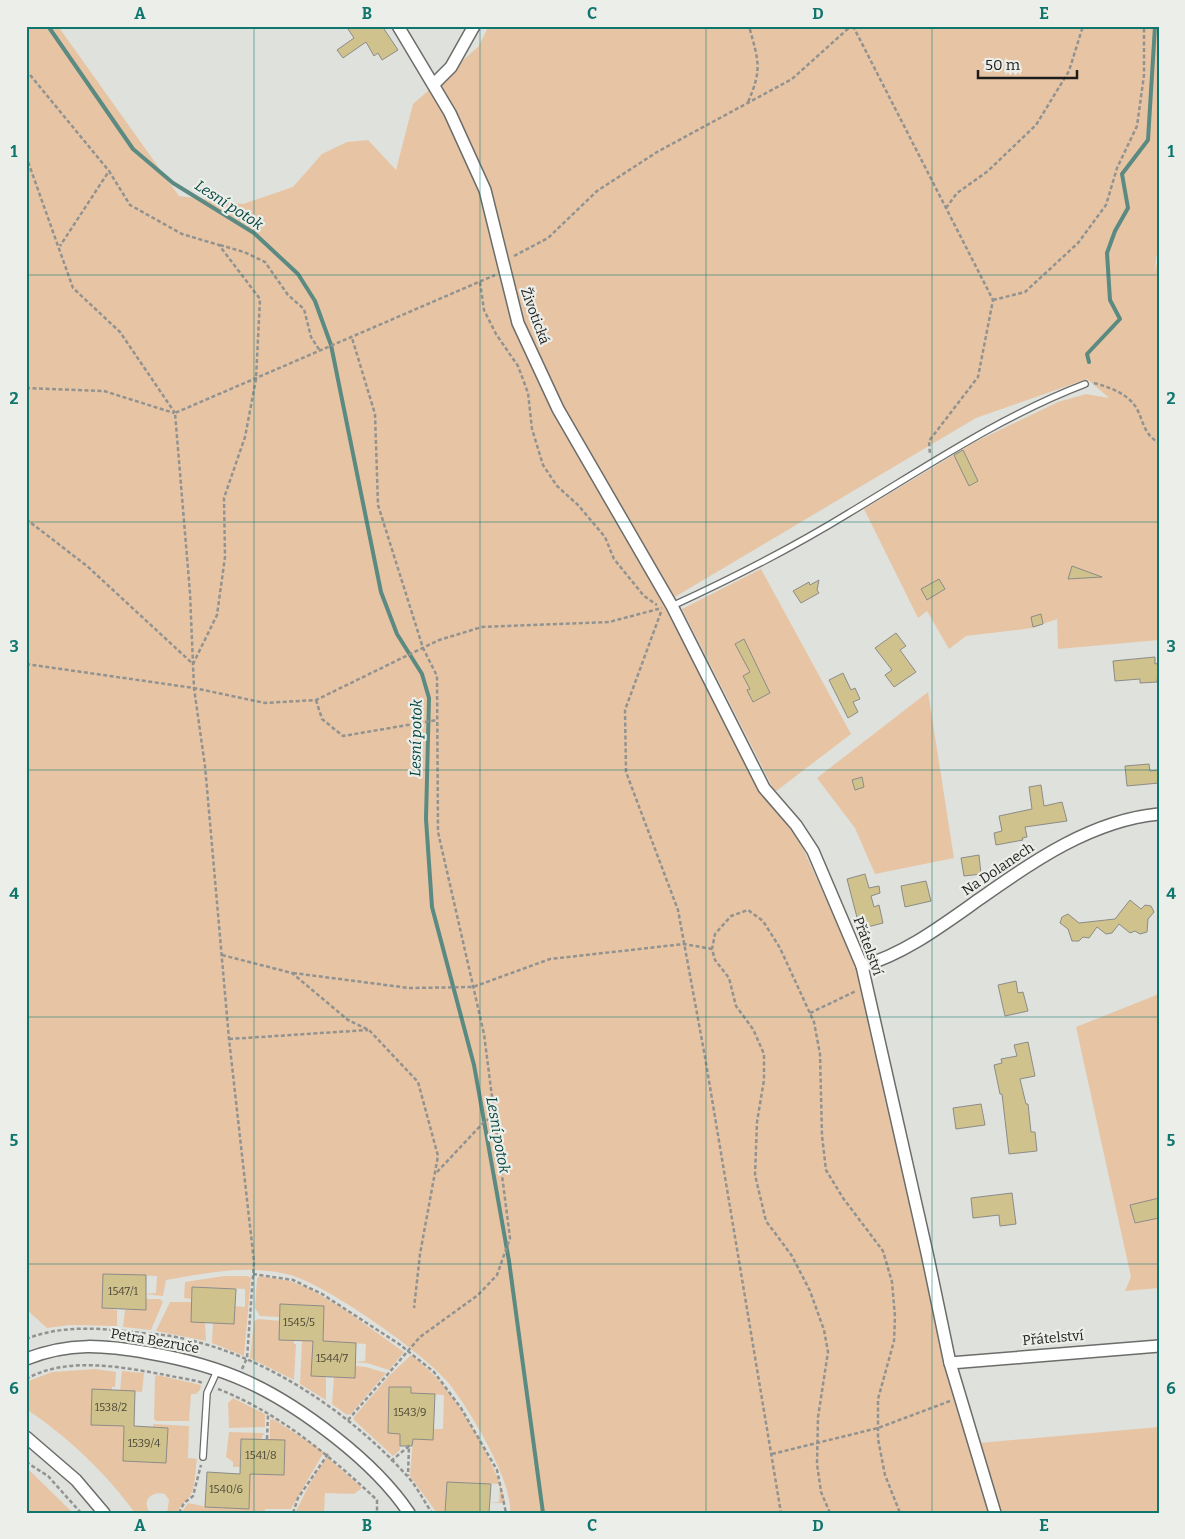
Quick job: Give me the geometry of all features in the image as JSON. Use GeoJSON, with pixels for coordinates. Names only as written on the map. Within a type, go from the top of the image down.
{"type":"FeatureCollection","features":[{"type":"Feature","properties":{"kind":"street","name":"Životická"},"geometry":{"type":"LineString","coordinates":[[398,26],[450,113],[485,190],[518,323],[558,409],[667,607]]}},
{"type":"Feature","properties":{"kind":"street"},"geometry":{"type":"LineString","coordinates":[[434,84],[450,68],[474,26]]}},
{"type":"Feature","properties":{"kind":"street","name":"Přátelství"},"geometry":{"type":"LineString","coordinates":[[667,607],[764,788],[796,824],[813,851],[862,966],[950,1363],[995,1513]]}},
{"type":"Feature","properties":{"kind":"street","name":"Na Dolanech"},"geometry":{"type":"LineString","coordinates":[[862,966],[881,961],[942,926],[1012,876],[1075,840],[1115,824],[1159,814]]}},
{"type":"Feature","properties":{"kind":"street","name":"Petra Bezruče"},"geometry":{"type":"LineString","coordinates":[[26,1359],[47,1351],[85,1345],[190,1360],[238,1376],[300,1410],[349,1447],[394,1490],[409,1513]]}},
{"type":"Feature","properties":{"kind":"street","name":"Přátelství"},"geometry":{"type":"LineString","coordinates":[[950,1363],[1159,1346]]}},
{"type":"Feature","properties":{"kind":"street"},"geometry":{"type":"LineString","coordinates":[[26,1437],[76,1480],[104,1513]]}},
{"type":"Feature","properties":{"kind":"lane"},"geometry":{"type":"LineString","coordinates":[[667,607],[746,572],[1044,399],[1085,384]]}},
{"type":"Feature","properties":{"kind":"lane"},"geometry":{"type":"LineString","coordinates":[[203,1457],[206,1393],[218,1369]]}},
{"type":"Feature","properties":{"kind":"path"},"geometry":{"type":"LineString","coordinates":[[748,103],[755,87],[759,66],[749,26]]}},
{"type":"Feature","properties":{"kind":"path"},"geometry":{"type":"LineString","coordinates":[[26,388],[104,391],[175,413],[480,282],[548,238],[597,191],[657,152],[792,79],[852,26],[993,300],[978,377],[929,441],[930,464]]}},
{"type":"Feature","properties":{"kind":"path"},"geometry":{"type":"LineString","coordinates":[[946,208],[957,193],[988,171],[1036,125],[1069,71],[1083,26]]}},
{"type":"Feature","properties":{"kind":"path"},"geometry":{"type":"LineString","coordinates":[[993,300],[1025,292],[1078,243],[1106,205],[1117,168],[1138,126],[1144,74],[1144,26]]}},
{"type":"Feature","properties":{"kind":"path"},"geometry":{"type":"LineString","coordinates":[[26,70],[109,171],[130,205],[182,234],[244,252],[265,262],[288,295],[304,309],[311,337],[321,351]]}},
{"type":"Feature","properties":{"kind":"path"},"geometry":{"type":"LineString","coordinates":[[26,156],[60,246],[73,288],[120,332],[175,413],[190,593],[194,688],[205,766],[229,1039],[254,1262],[247,1358],[238,1376]]}},
{"type":"Feature","properties":{"kind":"path"},"geometry":{"type":"LineString","coordinates":[[60,246],[109,171]]}},
{"type":"Feature","properties":{"kind":"path"},"geometry":{"type":"LineString","coordinates":[[193,664],[217,615],[225,557],[224,498],[245,437],[256,379],[260,299],[219,245]]}},
{"type":"Feature","properties":{"kind":"path"},"geometry":{"type":"LineString","coordinates":[[480,282],[484,310],[496,334],[518,366],[528,393],[532,429],[543,465],[557,486],[578,505],[605,537],[614,559],[644,596],[667,607]]}},
{"type":"Feature","properties":{"kind":"path"},"geometry":{"type":"LineString","coordinates":[[348,1420],[420,1337],[478,1295],[497,1276],[510,1238],[484,1034],[438,832],[437,676],[423,648],[378,505],[376,414],[352,338]]}},
{"type":"Feature","properties":{"kind":"path"},"geometry":{"type":"LineString","coordinates":[[1085,384],[1092,383],[1115,389],[1133,403],[1147,434],[1159,443]]}},
{"type":"Feature","properties":{"kind":"path"},"geometry":{"type":"LineString","coordinates":[[26,519],[87,566],[193,664]]}},
{"type":"Feature","properties":{"kind":"path"},"geometry":{"type":"LineString","coordinates":[[26,664],[194,688],[265,702],[316,700],[439,640],[482,627],[609,622],[667,607]]}},
{"type":"Feature","properties":{"kind":"path"},"geometry":{"type":"LineString","coordinates":[[667,607],[625,710],[626,772],[675,901],[684,944],[781,1513]]}},
{"type":"Feature","properties":{"kind":"path"},"geometry":{"type":"LineString","coordinates":[[316,700],[322,719],[343,736],[438,720]]}},
{"type":"Feature","properties":{"kind":"path"},"geometry":{"type":"LineString","coordinates":[[830,1513],[821,1492],[818,1443],[818,1417],[828,1352],[824,1330],[810,1292],[792,1256],[766,1221],[756,1175],[757,1122],[764,1080],[764,1054],[753,1029],[736,1006],[729,978],[715,960],[712,949],[715,934],[731,916],[748,910],[763,920],[780,948],[810,1013],[820,1054],[822,1136],[826,1170],[843,1198],[883,1251],[892,1282],[895,1316],[894,1341],[878,1399],[878,1428],[886,1475],[900,1513]]}},
{"type":"Feature","properties":{"kind":"path"},"geometry":{"type":"LineString","coordinates":[[222,955],[292,973],[409,988],[473,987],[550,959],[684,944],[712,949]]}},
{"type":"Feature","properties":{"kind":"path"},"geometry":{"type":"LineString","coordinates":[[292,973],[348,1020],[369,1030],[418,1082],[438,1156],[423,1235],[414,1308]]}},
{"type":"Feature","properties":{"kind":"path"},"geometry":{"type":"LineString","coordinates":[[810,1013],[866,986]]}},
{"type":"Feature","properties":{"kind":"path"},"geometry":{"type":"LineString","coordinates":[[229,1039],[369,1030]]}},
{"type":"Feature","properties":{"kind":"path"},"geometry":{"type":"LineString","coordinates":[[436,1173],[484,1122],[494,1116]]}},
{"type":"Feature","properties":{"kind":"path"},"geometry":{"type":"LineString","coordinates":[[253,1274],[293,1280],[322,1294],[408,1352],[434,1372],[462,1408],[497,1470],[506,1513]]}},
{"type":"Feature","properties":{"kind":"path"},"geometry":{"type":"LineString","coordinates":[[772,1454],[878,1428],[960,1397]]}},
{"type":"Feature","properties":{"kind":"path"},"geometry":{"type":"LineString","coordinates":[[267,1440],[268,1415]]}},
{"type":"Feature","properties":{"kind":"path"},"geometry":{"type":"LineString","coordinates":[[391,1461],[409,1446],[408,1477]]}},
{"type":"Feature","properties":{"kind":"path"},"geometry":{"type":"LineString","coordinates":[[293,1513],[298,1498],[328,1454]]}},
{"type":"Feature","properties":{"kind":"path"},"geometry":{"type":"LineString","coordinates":[[179,1513],[184,1503],[193,1496],[203,1457]]}},
{"type":"Feature","properties":{"kind":"path"},"geometry":{"type":"LineString","coordinates":[[26,1462],[48,1476],[81,1513]]}},
{"type":"Feature","properties":{"kind":"shaded area"},"geometry":{"type":"Polygon","coordinates":[[[26,26],[58,26],[179,196],[243,204],[293,187],[322,154],[347,142],[368,140],[396,170],[413,104],[478,47],[489,26],[1159,26],[1159,68],[1157,75],[1159,77],[1159,242],[1154,272],[1159,256],[1159,640],[1058,649],[1057,619],[1032,628],[966,636],[949,649],[927,611],[918,618],[864,509],[975,442],[1058,402],[1086,394],[1109,398],[1087,379],[976,418],[663,604],[762,795],[792,824],[860,975],[924,1255],[994,1513],[510,1513],[509,1499],[497,1464],[477,1425],[447,1381],[396,1337],[349,1305],[306,1281],[275,1272],[259,1270],[228,1271],[166,1280],[163,1296],[144,1294],[156,1293],[157,1276],[104,1274],[102,1308],[117,1310],[117,1326],[70,1325],[47,1328],[26,1309],[26,26]]]}},
{"type":"Feature","properties":{"kind":"shaded area"},"geometry":{"type":"Polygon","coordinates":[[[761,569],[851,734],[775,792],[682,609],[761,569]]]}},
{"type":"Feature","properties":{"kind":"shaded area"},"geometry":{"type":"Polygon","coordinates":[[[928,692],[954,858],[875,874],[855,828],[817,778],[928,692]]]}},
{"type":"Feature","properties":{"kind":"shaded area"},"geometry":{"type":"Polygon","coordinates":[[[1159,994],[1159,1288],[1125,1291],[1131,1277],[1076,1027],[1159,994]]]}},
{"type":"Feature","properties":{"kind":"shaded area"},"geometry":{"type":"Polygon","coordinates":[[[224,1276],[248,1276],[251,1278],[244,1356],[212,1343],[213,1323],[234,1324],[233,1306],[245,1307],[245,1289],[192,1287],[191,1299],[184,1298],[185,1282],[224,1276]]]}},
{"type":"Feature","properties":{"kind":"shaded area"},"geometry":{"type":"Polygon","coordinates":[[[260,1276],[290,1281],[310,1289],[342,1308],[404,1352],[389,1370],[367,1363],[353,1362],[365,1361],[366,1344],[323,1341],[280,1317],[260,1316],[255,1308],[257,1278],[260,1276]]]}},
{"type":"Feature","properties":{"kind":"shaded area"},"geometry":{"type":"Polygon","coordinates":[[[146,1299],[160,1299],[163,1302],[151,1330],[123,1327],[125,1310],[145,1310],[146,1299]]]}},
{"type":"Feature","properties":{"kind":"shaded area"},"geometry":{"type":"Polygon","coordinates":[[[170,1302],[193,1302],[191,1322],[205,1323],[206,1341],[156,1331],[170,1302]]]}},
{"type":"Feature","properties":{"kind":"shaded area"},"geometry":{"type":"Polygon","coordinates":[[[258,1319],[282,1321],[281,1340],[294,1341],[294,1344],[296,1344],[294,1380],[250,1358],[254,1321],[258,1319]]]}},
{"type":"Feature","properties":{"kind":"shaded area"},"geometry":{"type":"Polygon","coordinates":[[[302,1341],[313,1341],[311,1376],[326,1377],[326,1400],[300,1384],[302,1341]]]}},
{"type":"Feature","properties":{"kind":"shaded area"},"geometry":{"type":"Polygon","coordinates":[[[411,1355],[439,1380],[460,1408],[488,1457],[500,1484],[449,1482],[445,1513],[437,1513],[410,1476],[413,1439],[433,1440],[434,1429],[443,1429],[444,1395],[411,1393],[411,1387],[389,1387],[388,1433],[400,1434],[400,1450],[393,1456],[354,1420],[354,1417],[389,1376],[411,1355]]]}},
{"type":"Feature","properties":{"kind":"shaded area"},"geometry":{"type":"Polygon","coordinates":[[[355,1366],[386,1373],[351,1414],[347,1415],[332,1404],[334,1377],[355,1378],[355,1366]]]}},
{"type":"Feature","properties":{"kind":"shaded area"},"geometry":{"type":"Polygon","coordinates":[[[95,1369],[116,1372],[115,1387],[112,1387],[112,1390],[92,1390],[92,1401],[94,1402],[91,1424],[124,1426],[123,1461],[166,1463],[168,1428],[153,1427],[153,1424],[189,1426],[188,1458],[197,1459],[194,1483],[190,1496],[177,1513],[167,1513],[169,1500],[165,1494],[160,1493],[152,1495],[147,1501],[148,1509],[151,1513],[135,1513],[112,1484],[85,1456],[26,1409],[26,1382],[52,1372],[95,1369]]]}},
{"type":"Feature","properties":{"kind":"shaded area"},"geometry":{"type":"Polygon","coordinates":[[[122,1371],[144,1373],[142,1392],[120,1391],[122,1371]]]}},
{"type":"Feature","properties":{"kind":"shaded area"},"geometry":{"type":"Polygon","coordinates":[[[157,1375],[201,1385],[200,1390],[196,1394],[191,1394],[189,1421],[156,1421],[154,1419],[155,1377],[157,1375]]]}},
{"type":"Feature","properties":{"kind":"shaded area"},"geometry":{"type":"Polygon","coordinates":[[[233,1398],[265,1414],[265,1427],[229,1428],[228,1403],[233,1398]]]}},
{"type":"Feature","properties":{"kind":"shaded area"},"geometry":{"type":"Polygon","coordinates":[[[273,1419],[324,1452],[291,1509],[265,1509],[264,1513],[181,1513],[188,1503],[207,1507],[249,1509],[250,1474],[283,1475],[283,1440],[270,1440],[270,1420],[273,1419]]]}},
{"type":"Feature","properties":{"kind":"shaded area"},"geometry":{"type":"Polygon","coordinates":[[[1159,1427],[1159,1513],[1000,1513],[979,1443],[1159,1427]]]}},
{"type":"Feature","properties":{"kind":"shaded area"},"geometry":{"type":"Polygon","coordinates":[[[229,1432],[263,1433],[265,1435],[262,1435],[262,1439],[241,1439],[240,1467],[233,1467],[233,1462],[226,1457],[229,1432]]]}},
{"type":"Feature","properties":{"kind":"shaded area"},"geometry":{"type":"Polygon","coordinates":[[[327,1457],[362,1488],[354,1494],[325,1493],[324,1513],[295,1513],[310,1483],[327,1457]]]}},
{"type":"Feature","properties":{"kind":"shaded area"},"geometry":{"type":"Polygon","coordinates":[[[26,1467],[73,1513],[26,1513],[26,1467]]]}},
{"type":"Feature","properties":{"kind":"shaded area"},"geometry":{"type":"Polygon","coordinates":[[[500,1484],[505,1502],[488,1503],[499,1502],[500,1484]]]}},
{"type":"Feature","properties":{"kind":"building"},"geometry":{"type":"Polygon","coordinates":[[[346,26],[382,26],[398,50],[382,60],[378,53],[374,56],[366,42],[343,58],[337,50],[354,38],[346,26]]]}},
{"type":"Feature","properties":{"kind":"building"},"geometry":{"type":"Polygon","coordinates":[[[963,450],[978,481],[969,486],[954,455],[963,450]]]}},
{"type":"Feature","properties":{"kind":"building"},"geometry":{"type":"Polygon","coordinates":[[[1072,566],[1102,577],[1068,579],[1072,566]]]}},
{"type":"Feature","properties":{"kind":"building"},"geometry":{"type":"Polygon","coordinates":[[[939,579],[945,589],[927,600],[921,589],[939,579]]]}},
{"type":"Feature","properties":{"kind":"building"},"geometry":{"type":"Polygon","coordinates":[[[819,580],[817,590],[819,593],[801,603],[793,591],[809,582],[810,585],[819,580]]]}},
{"type":"Feature","properties":{"kind":"building"},"geometry":{"type":"Polygon","coordinates":[[[1041,614],[1043,624],[1033,627],[1031,617],[1041,614]]]}},
{"type":"Feature","properties":{"kind":"building"},"geometry":{"type":"Polygon","coordinates":[[[896,633],[906,646],[900,650],[916,672],[894,687],[885,675],[892,670],[875,648],[896,633]]]}},
{"type":"Feature","properties":{"kind":"building"},"geometry":{"type":"Polygon","coordinates":[[[744,639],[770,693],[753,702],[747,690],[750,689],[743,676],[750,672],[735,644],[744,639]]]}},
{"type":"Feature","properties":{"kind":"building"},"geometry":{"type":"Polygon","coordinates":[[[1155,657],[1155,664],[1159,663],[1157,682],[1140,683],[1140,679],[1115,681],[1113,661],[1155,657]]]}},
{"type":"Feature","properties":{"kind":"building"},"geometry":{"type":"Polygon","coordinates":[[[843,673],[851,690],[855,688],[860,699],[853,702],[858,712],[848,718],[829,680],[843,673]]]}},
{"type":"Feature","properties":{"kind":"building"},"geometry":{"type":"Polygon","coordinates":[[[1149,764],[1150,771],[1159,770],[1159,783],[1127,786],[1125,766],[1149,764]]]}},
{"type":"Feature","properties":{"kind":"building"},"geometry":{"type":"Polygon","coordinates":[[[862,777],[864,787],[855,790],[852,780],[862,777]]]}},
{"type":"Feature","properties":{"kind":"building"},"geometry":{"type":"Polygon","coordinates":[[[1041,785],[1044,806],[1062,802],[1067,821],[1025,827],[1027,837],[1022,838],[1023,840],[996,845],[994,833],[1002,831],[999,816],[1032,809],[1029,787],[1041,785]]]}},
{"type":"Feature","properties":{"kind":"building"},"geometry":{"type":"Polygon","coordinates":[[[979,855],[981,874],[964,876],[961,858],[979,855]]]}},
{"type":"Feature","properties":{"kind":"building"},"geometry":{"type":"Polygon","coordinates":[[[865,874],[869,888],[879,886],[880,893],[871,896],[874,907],[879,905],[883,923],[860,929],[847,879],[865,874]]]}},
{"type":"Feature","properties":{"kind":"building"},"geometry":{"type":"Polygon","coordinates":[[[926,881],[931,901],[905,907],[901,886],[926,881]]]}},
{"type":"Feature","properties":{"kind":"building"},"geometry":{"type":"Polygon","coordinates":[[[1130,900],[1141,909],[1145,905],[1151,906],[1154,912],[1148,919],[1147,932],[1140,934],[1135,931],[1130,933],[1119,924],[1112,933],[1106,934],[1097,927],[1089,938],[1083,937],[1079,941],[1072,941],[1068,929],[1060,923],[1062,917],[1068,914],[1079,923],[1115,919],[1130,900]]]}},
{"type":"Feature","properties":{"kind":"building"},"geometry":{"type":"Polygon","coordinates":[[[1016,981],[1018,993],[1023,992],[1028,1011],[1005,1016],[998,985],[1016,981]]]}},
{"type":"Feature","properties":{"kind":"building"},"geometry":{"type":"Polygon","coordinates":[[[1028,1042],[1035,1076],[1020,1079],[1026,1104],[1028,1104],[1031,1132],[1035,1132],[1037,1151],[1009,1154],[1002,1094],[1000,1094],[994,1065],[1002,1063],[1001,1059],[1017,1056],[1014,1045],[1028,1042]]]}},
{"type":"Feature","properties":{"kind":"building"},"geometry":{"type":"Polygon","coordinates":[[[981,1104],[985,1125],[956,1129],[953,1108],[981,1104]]]}},
{"type":"Feature","properties":{"kind":"building"},"geometry":{"type":"Polygon","coordinates":[[[1012,1193],[1016,1224],[1000,1226],[999,1215],[973,1218],[971,1198],[1012,1193]]]}},
{"type":"Feature","properties":{"kind":"building"},"geometry":{"type":"Polygon","coordinates":[[[1159,1198],[1159,1218],[1135,1223],[1130,1205],[1159,1198]]]}},
{"type":"Feature","properties":{"kind":"building"},"geometry":{"type":"Polygon","coordinates":[[[103,1274],[146,1275],[146,1310],[102,1308],[103,1274]]]}},
{"type":"Feature","properties":{"kind":"building"},"geometry":{"type":"Polygon","coordinates":[[[192,1287],[236,1289],[234,1324],[191,1322],[192,1287]]]}},
{"type":"Feature","properties":{"kind":"building"},"geometry":{"type":"Polygon","coordinates":[[[280,1304],[324,1306],[323,1341],[356,1343],[355,1378],[311,1376],[313,1341],[279,1340],[280,1304]]]}},
{"type":"Feature","properties":{"kind":"building"},"geometry":{"type":"Polygon","coordinates":[[[389,1387],[411,1387],[411,1393],[435,1394],[433,1440],[413,1439],[412,1446],[400,1446],[400,1434],[388,1433],[389,1387]]]}},
{"type":"Feature","properties":{"kind":"building"},"geometry":{"type":"Polygon","coordinates":[[[92,1389],[135,1391],[134,1426],[168,1428],[166,1463],[123,1461],[124,1426],[91,1425],[92,1389]]]}},
{"type":"Feature","properties":{"kind":"building"},"geometry":{"type":"Polygon","coordinates":[[[241,1439],[285,1440],[284,1475],[250,1474],[249,1509],[205,1507],[207,1472],[240,1474],[241,1439]]]}},
{"type":"Feature","properties":{"kind":"building"},"geometry":{"type":"Polygon","coordinates":[[[447,1482],[491,1484],[489,1513],[445,1513],[447,1482]]]}},
{"type":"Feature","properties":{"kind":"waterway","name":"Lesní potok"},"geometry":{"type":"LineString","coordinates":[[48,26],[133,149],[173,183],[254,233],[298,274],[315,301],[331,345],[381,592],[397,634],[422,674],[429,698],[426,819],[432,907],[474,1065],[509,1261],[543,1513]]}},
{"type":"Feature","properties":{"kind":"waterway"},"geometry":{"type":"LineString","coordinates":[[1089,362],[1087,354],[1120,319],[1110,300],[1107,253],[1115,231],[1128,208],[1122,174],[1148,140],[1155,26]]}}]}
